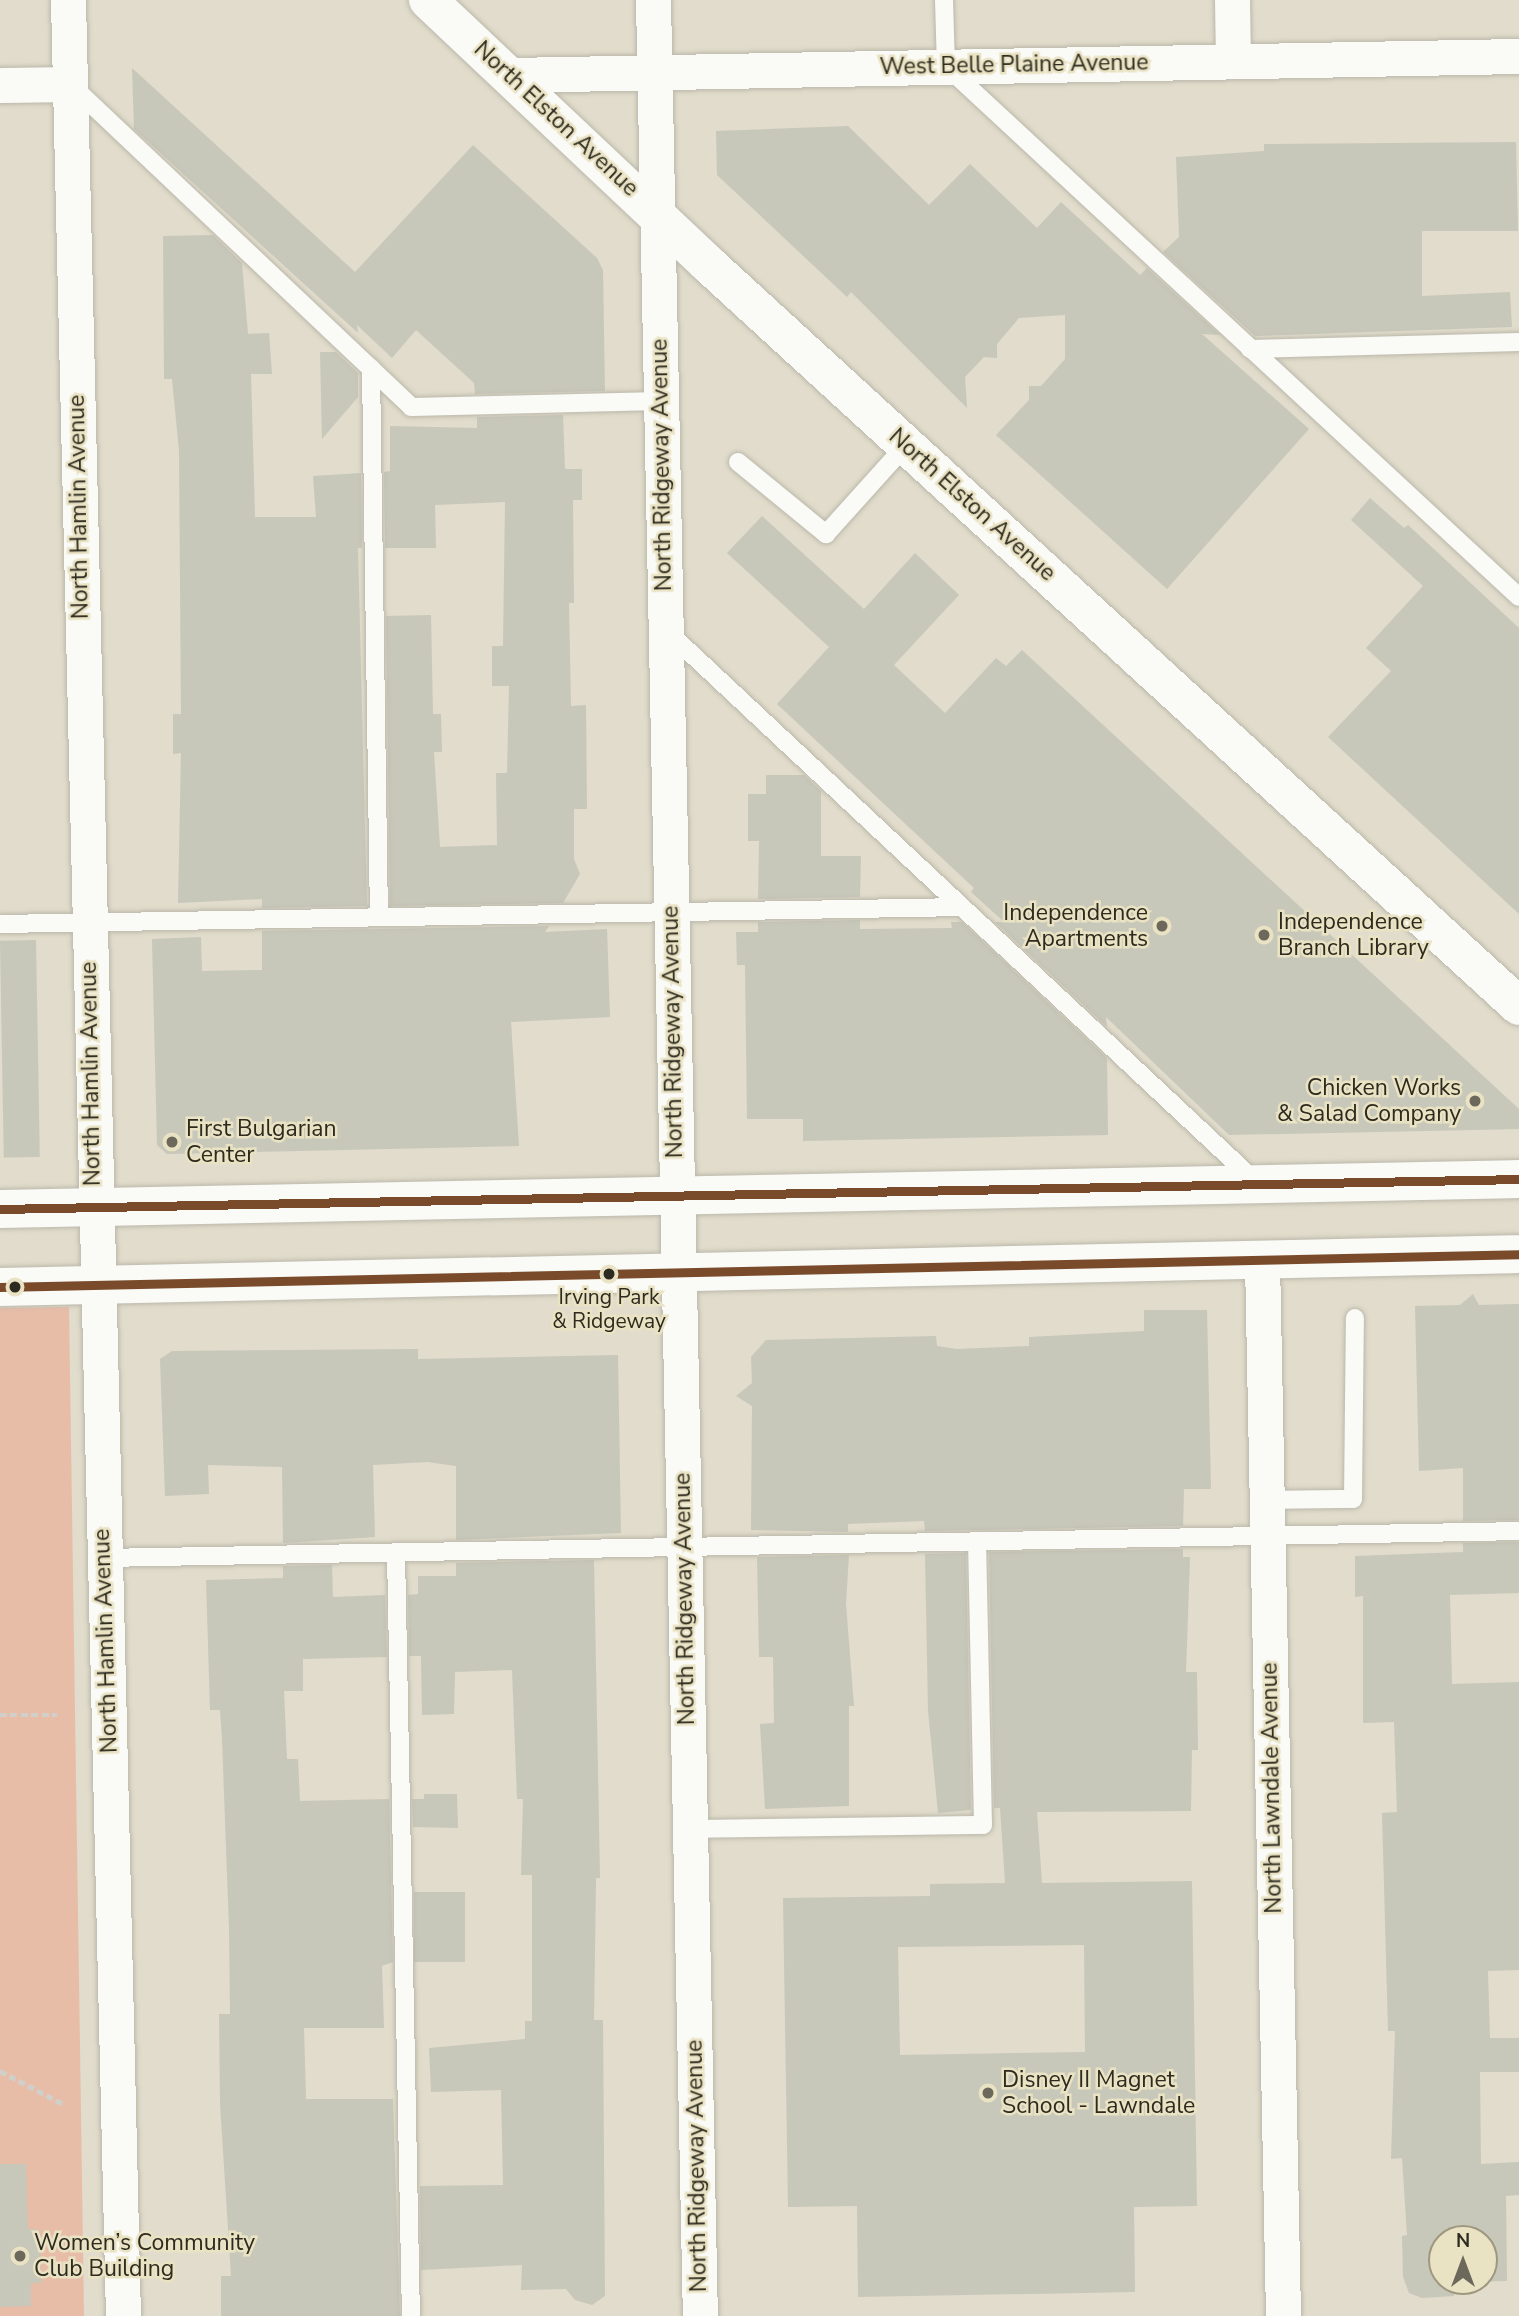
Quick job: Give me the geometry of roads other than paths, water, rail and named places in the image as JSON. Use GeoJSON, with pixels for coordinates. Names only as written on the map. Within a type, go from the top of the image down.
{"type":"FeatureCollection","features":[{"type":"Feature","properties":{"kind":"main road","name":"North Elston Avenue"},"geometry":{"type":"LineString","coordinates":[[428,0],[906,445],[1519,1006]]}},
{"type":"Feature","properties":{"kind":"main road"},"geometry":{"type":"LineString","coordinates":[[0,1209],[677,1198],[1519,1179]]}},
{"type":"Feature","properties":{"kind":"main road"},"geometry":{"type":"LineString","coordinates":[[0,1287],[1519,1254]]}},
{"type":"Feature","properties":{"kind":"street","name":"North Hamlin Avenue"},"geometry":{"type":"LineString","coordinates":[[68,0],[94,1208],[123,2316]]}},
{"type":"Feature","properties":{"kind":"street","name":"North Ridgeway Avenue"},"geometry":{"type":"LineString","coordinates":[[653,0],[701,2316]]}},
{"type":"Feature","properties":{"kind":"street"},"geometry":{"type":"LineString","coordinates":[[1232,0],[1233,61]]}},
{"type":"Feature","properties":{"kind":"street","name":"West Belle Plaine Avenue"},"geometry":{"type":"LineString","coordinates":[[510,75],[1519,56]]}},
{"type":"Feature","properties":{"kind":"street"},"geometry":{"type":"LineString","coordinates":[[0,85],[70,84]]}},
{"type":"Feature","properties":{"kind":"street","name":"North Lawndale Avenue"},"geometry":{"type":"LineString","coordinates":[[1262,1260],[1283,2316]]}},
{"type":"Feature","properties":{"kind":"lane"},"geometry":{"type":"LineString","coordinates":[[944,0],[946,66],[1519,597]]}},
{"type":"Feature","properties":{"kind":"lane"},"geometry":{"type":"LineString","coordinates":[[70,84],[411,407],[660,401]]}},
{"type":"Feature","properties":{"kind":"lane"},"geometry":{"type":"LineString","coordinates":[[1250,349],[1519,342]]}},
{"type":"Feature","properties":{"kind":"lane"},"geometry":{"type":"LineString","coordinates":[[371,368],[379,917]]}},
{"type":"Feature","properties":{"kind":"lane"},"geometry":{"type":"LineString","coordinates":[[738,463],[826,534],[906,445]]}},
{"type":"Feature","properties":{"kind":"lane"},"geometry":{"type":"LineString","coordinates":[[665,630],[1260,1185]]}},
{"type":"Feature","properties":{"kind":"lane"},"geometry":{"type":"LineString","coordinates":[[0,924],[962,908]]}},
{"type":"Feature","properties":{"kind":"lane"},"geometry":{"type":"LineString","coordinates":[[1266,1500],[1353,1499],[1355,1318]]}},
{"type":"Feature","properties":{"kind":"lane"},"geometry":{"type":"LineString","coordinates":[[103,1558],[1519,1531]]}},
{"type":"Feature","properties":{"kind":"lane"},"geometry":{"type":"LineString","coordinates":[[690,1829],[983,1825],[976,1541]]}},
{"type":"Feature","properties":{"kind":"lane"},"geometry":{"type":"LineString","coordinates":[[396,1552],[411,2316]]}},
{"type":"Feature","properties":{"kind":"place","name":"Independence Apartments"},"geometry":{"type":"Point","coordinates":[1162,926]}},
{"type":"Feature","properties":{"kind":"place","name":"Independence Branch Library"},"geometry":{"type":"Point","coordinates":[1264,935]}},
{"type":"Feature","properties":{"kind":"place","name":"Chicken Works & Salad Company"},"geometry":{"type":"Point","coordinates":[1475,1101]}},
{"type":"Feature","properties":{"kind":"place","name":"First Bulgarian Center"},"geometry":{"type":"Point","coordinates":[172,1142]}},
{"type":"Feature","properties":{"kind":"place","name":"Irving Park & Ridgeway"},"geometry":{"type":"Point","coordinates":[609,1274]}},
{"type":"Feature","properties":{"kind":"place","name":"Disney II Magnet School - Lawndale"},"geometry":{"type":"Point","coordinates":[988,2093]}},
{"type":"Feature","properties":{"kind":"place","name":"Women’s Community Club Building"},"geometry":{"type":"Point","coordinates":[20,2256]}}]}
